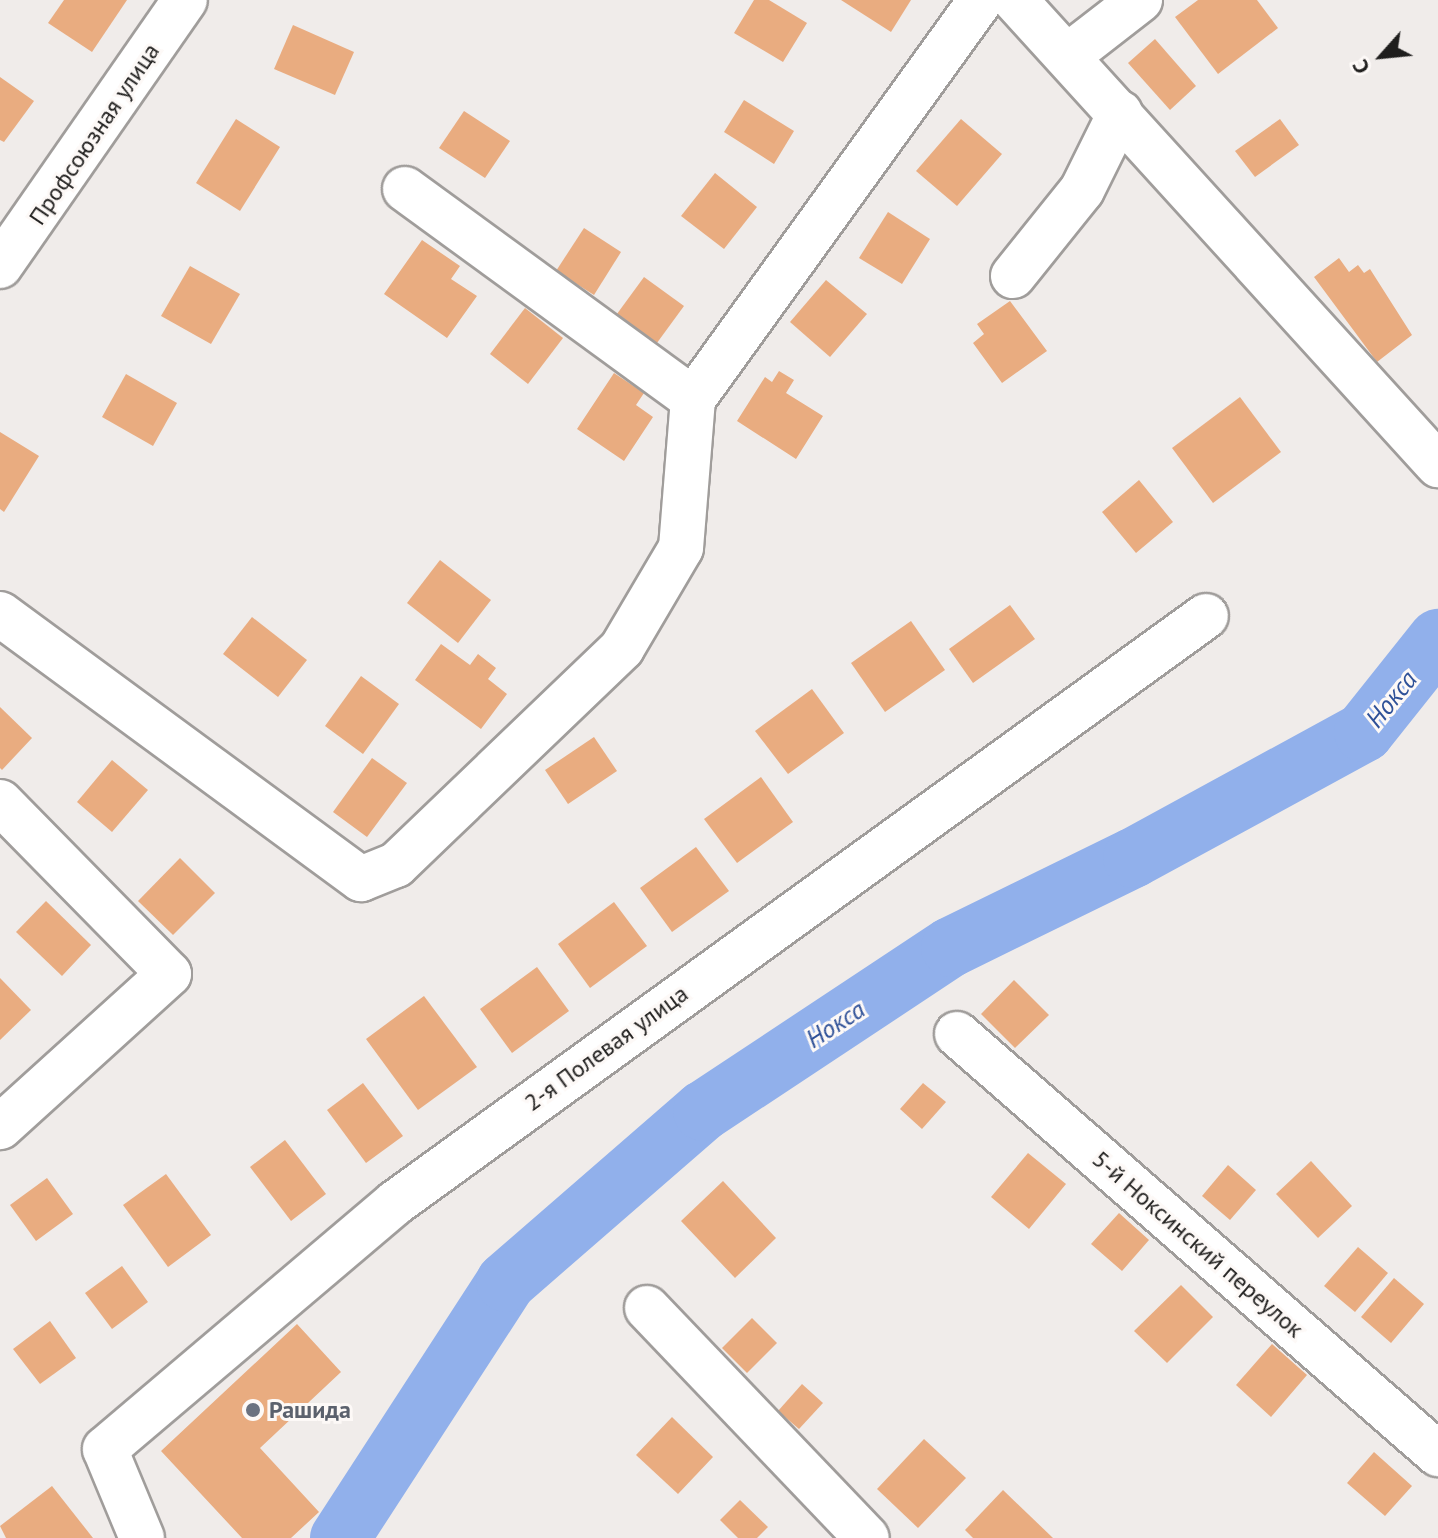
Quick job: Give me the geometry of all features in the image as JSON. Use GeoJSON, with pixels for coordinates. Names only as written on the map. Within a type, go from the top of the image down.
{"type":"FeatureCollection","features":[{"type":"Feature","properties":{"kind":"street","name":"Профсоюзная улица"},"geometry":{"type":"LineString","coordinates":[[0,266],[185,0]]}},
{"type":"Feature","properties":{"kind":"street"},"geometry":{"type":"LineString","coordinates":[[0,614],[361,879],[396,865],[622,648],[681,548],[693,399],[981,0]]}},
{"type":"Feature","properties":{"kind":"street"},"geometry":{"type":"LineString","coordinates":[[1015,0],[1069,55],[1438,465]]}},
{"type":"Feature","properties":{"kind":"street"},"geometry":{"type":"LineString","coordinates":[[1069,55],[1140,0]]}},
{"type":"Feature","properties":{"kind":"street"},"geometry":{"type":"LineString","coordinates":[[1013,276],[1082,190],[1120,113]]}},
{"type":"Feature","properties":{"kind":"street"},"geometry":{"type":"LineString","coordinates":[[405,189],[693,399]]}},
{"type":"Feature","properties":{"kind":"street","name":"2-я Полевая улица"},"geometry":{"type":"LineString","coordinates":[[142,1538],[105,1449],[395,1203],[1206,616]]}},
{"type":"Feature","properties":{"kind":"street"},"geometry":{"type":"LineString","coordinates":[[0,802],[169,974],[0,1127]]}},
{"type":"Feature","properties":{"kind":"street","name":"5-й Ноксинский переулок"},"geometry":{"type":"LineString","coordinates":[[957,1034],[1438,1454]]}},
{"type":"Feature","properties":{"kind":"street"},"geometry":{"type":"LineString","coordinates":[[647,1308],[867,1538]]}},
{"type":"Feature","properties":{"kind":"building"},"geometry":{"type":"Polygon","coordinates":[[[64,0],[127,0],[92,52],[48,23],[64,0]]]}},
{"type":"Feature","properties":{"kind":"building"},"geometry":{"type":"Polygon","coordinates":[[[754,0],[769,0],[807,23],[783,62],[734,33],[754,0]]]}},
{"type":"Feature","properties":{"kind":"building"},"geometry":{"type":"Polygon","coordinates":[[[841,0],[911,0],[891,32],[841,0]]]}},
{"type":"Feature","properties":{"kind":"building"},"geometry":{"type":"Polygon","coordinates":[[[1198,0],[1257,0],[1278,28],[1218,74],[1175,17],[1198,0]]]}},
{"type":"Feature","properties":{"kind":"building"},"geometry":{"type":"Polygon","coordinates":[[[293,25],[354,52],[335,95],[274,69],[293,25]]]}},
{"type":"Feature","properties":{"kind":"building"},"geometry":{"type":"Polygon","coordinates":[[[1155,39],[1196,86],[1170,110],[1128,63],[1155,39]]]}},
{"type":"Feature","properties":{"kind":"building"},"geometry":{"type":"Polygon","coordinates":[[[0,77],[34,101],[4,142],[0,140],[0,77]]]}},
{"type":"Feature","properties":{"kind":"building"},"geometry":{"type":"Polygon","coordinates":[[[744,100],[794,131],[774,164],[724,132],[744,100]]]}},
{"type":"Feature","properties":{"kind":"building"},"geometry":{"type":"Polygon","coordinates":[[[464,111],[510,141],[485,178],[439,148],[464,111]]]}},
{"type":"Feature","properties":{"kind":"building"},"geometry":{"type":"Polygon","coordinates":[[[236,119],[280,147],[240,211],[196,183],[236,119]]]}},
{"type":"Feature","properties":{"kind":"building"},"geometry":{"type":"Polygon","coordinates":[[[961,119],[1002,154],[957,206],[916,171],[961,119]]]}},
{"type":"Feature","properties":{"kind":"building"},"geometry":{"type":"Polygon","coordinates":[[[1280,119],[1299,145],[1255,177],[1235,151],[1280,119]]]}},
{"type":"Feature","properties":{"kind":"building"},"geometry":{"type":"Polygon","coordinates":[[[715,173],[757,207],[724,249],[681,216],[715,173]]]}},
{"type":"Feature","properties":{"kind":"building"},"geometry":{"type":"Polygon","coordinates":[[[888,212],[930,239],[902,284],[859,258],[888,212]]]}},
{"type":"Feature","properties":{"kind":"building"},"geometry":{"type":"Polygon","coordinates":[[[584,228],[621,252],[594,295],[556,271],[584,228]]]}},
{"type":"Feature","properties":{"kind":"building"},"geometry":{"type":"Polygon","coordinates":[[[422,240],[460,266],[451,279],[477,296],[447,338],[384,294],[422,240]]]}},
{"type":"Feature","properties":{"kind":"building"},"geometry":{"type":"Polygon","coordinates":[[[1339,258],[1349,272],[1358,265],[1364,273],[1370,269],[1412,335],[1377,362],[1314,277],[1339,258]]]}},
{"type":"Feature","properties":{"kind":"building"},"geometry":{"type":"Polygon","coordinates":[[[190,266],[240,294],[211,344],[161,316],[190,266]]]}},
{"type":"Feature","properties":{"kind":"building"},"geometry":{"type":"Polygon","coordinates":[[[644,277],[684,306],[654,347],[614,318],[644,277]]]}},
{"type":"Feature","properties":{"kind":"building"},"geometry":{"type":"Polygon","coordinates":[[[826,280],[867,314],[830,357],[790,322],[826,280]]]}},
{"type":"Feature","properties":{"kind":"building"},"geometry":{"type":"Polygon","coordinates":[[[1010,301],[1047,351],[1002,383],[973,343],[984,334],[977,324],[1010,301]]]}},
{"type":"Feature","properties":{"kind":"building"},"geometry":{"type":"Polygon","coordinates":[[[525,308],[563,338],[528,384],[490,354],[525,308]]]}},
{"type":"Feature","properties":{"kind":"building"},"geometry":{"type":"Polygon","coordinates":[[[779,371],[794,380],[786,393],[823,416],[796,459],[737,421],[765,377],[772,382],[779,371]]]}},
{"type":"Feature","properties":{"kind":"building"},"geometry":{"type":"Polygon","coordinates":[[[614,373],[644,393],[636,405],[653,417],[624,461],[577,429],[614,373]]]}},
{"type":"Feature","properties":{"kind":"building"},"geometry":{"type":"Polygon","coordinates":[[[126,374],[177,403],[153,446],[102,417],[126,374]]]}},
{"type":"Feature","properties":{"kind":"building"},"geometry":{"type":"Polygon","coordinates":[[[1240,397],[1281,452],[1213,503],[1172,448],[1240,397]]]}},
{"type":"Feature","properties":{"kind":"building"},"geometry":{"type":"Polygon","coordinates":[[[0,432],[39,456],[4,512],[0,509],[0,432]]]}},
{"type":"Feature","properties":{"kind":"building"},"geometry":{"type":"Polygon","coordinates":[[[1139,480],[1173,522],[1136,553],[1102,512],[1139,480]]]}},
{"type":"Feature","properties":{"kind":"building"},"geometry":{"type":"Polygon","coordinates":[[[440,560],[491,600],[458,643],[407,603],[440,560]]]}},
{"type":"Feature","properties":{"kind":"building"},"geometry":{"type":"Polygon","coordinates":[[[1010,605],[1035,639],[973,683],[949,649],[1010,605]]]}},
{"type":"Feature","properties":{"kind":"building"},"geometry":{"type":"Polygon","coordinates":[[[252,617],[307,660],[278,697],[223,654],[252,617]]]}},
{"type":"Feature","properties":{"kind":"building"},"geometry":{"type":"Polygon","coordinates":[[[911,621],[945,670],[885,712],[851,663],[911,621]]]}},
{"type":"Feature","properties":{"kind":"building"},"geometry":{"type":"Polygon","coordinates":[[[441,644],[470,665],[478,654],[496,668],[488,679],[507,694],[481,729],[415,680],[441,644]]]}},
{"type":"Feature","properties":{"kind":"building"},"geometry":{"type":"Polygon","coordinates":[[[361,676],[399,704],[363,754],[325,726],[361,676]]]}},
{"type":"Feature","properties":{"kind":"building"},"geometry":{"type":"Polygon","coordinates":[[[812,689],[844,733],[788,774],[755,731],[812,689]]]}},
{"type":"Feature","properties":{"kind":"building"},"geometry":{"type":"Polygon","coordinates":[[[0,707],[32,738],[2,770],[0,768],[0,707]]]}},
{"type":"Feature","properties":{"kind":"building"},"geometry":{"type":"Polygon","coordinates":[[[594,737],[617,771],[568,804],[545,770],[594,737]]]}},
{"type":"Feature","properties":{"kind":"building"},"geometry":{"type":"Polygon","coordinates":[[[372,758],[407,783],[367,837],[333,812],[372,758]]]}},
{"type":"Feature","properties":{"kind":"building"},"geometry":{"type":"Polygon","coordinates":[[[112,760],[148,790],[112,832],[77,802],[112,760]]]}},
{"type":"Feature","properties":{"kind":"building"},"geometry":{"type":"Polygon","coordinates":[[[761,777],[793,822],[737,863],[704,819],[761,777]]]}},
{"type":"Feature","properties":{"kind":"building"},"geometry":{"type":"Polygon","coordinates":[[[696,847],[729,891],[672,932],[640,888],[696,847]]]}},
{"type":"Feature","properties":{"kind":"building"},"geometry":{"type":"Polygon","coordinates":[[[180,858],[215,893],[173,935],[138,901],[180,858]]]}},
{"type":"Feature","properties":{"kind":"building"},"geometry":{"type":"Polygon","coordinates":[[[46,901],[91,945],[62,976],[16,932],[46,901]]]}},
{"type":"Feature","properties":{"kind":"building"},"geometry":{"type":"Polygon","coordinates":[[[614,902],[647,946],[590,988],[558,944],[614,902]]]}},
{"type":"Feature","properties":{"kind":"building"},"geometry":{"type":"Polygon","coordinates":[[[537,967],[569,1011],[512,1053],[480,1009],[537,967]]]}},
{"type":"Feature","properties":{"kind":"building"},"geometry":{"type":"Polygon","coordinates":[[[0,978],[31,1010],[0,1040],[0,978]]]}},
{"type":"Feature","properties":{"kind":"building"},"geometry":{"type":"Polygon","coordinates":[[[1014,980],[1049,1015],[1015,1048],[981,1014],[1014,980]]]}},
{"type":"Feature","properties":{"kind":"building"},"geometry":{"type":"Polygon","coordinates":[[[424,996],[477,1067],[418,1110],[366,1039],[424,996]]]}},
{"type":"Feature","properties":{"kind":"building"},"geometry":{"type":"Polygon","coordinates":[[[363,1083],[403,1136],[366,1163],[327,1110],[363,1083]]]}},
{"type":"Feature","properties":{"kind":"building"},"geometry":{"type":"Polygon","coordinates":[[[923,1083],[946,1102],[922,1129],[900,1109],[923,1083]]]}},
{"type":"Feature","properties":{"kind":"building"},"geometry":{"type":"Polygon","coordinates":[[[285,1140],[326,1194],[291,1221],[250,1167],[285,1140]]]}},
{"type":"Feature","properties":{"kind":"building"},"geometry":{"type":"Polygon","coordinates":[[[1028,1153],[1066,1184],[1029,1229],[991,1197],[1028,1153]]]}},
{"type":"Feature","properties":{"kind":"building"},"geometry":{"type":"Polygon","coordinates":[[[1311,1161],[1352,1206],[1318,1238],[1276,1194],[1311,1161]]]}},
{"type":"Feature","properties":{"kind":"building"},"geometry":{"type":"Polygon","coordinates":[[[1228,1165],[1256,1190],[1230,1220],[1202,1196],[1228,1165]]]}},
{"type":"Feature","properties":{"kind":"building"},"geometry":{"type":"Polygon","coordinates":[[[166,1174],[211,1235],[168,1267],[123,1205],[166,1174]]]}},
{"type":"Feature","properties":{"kind":"building"},"geometry":{"type":"Polygon","coordinates":[[[47,1178],[73,1214],[36,1241],[10,1205],[47,1178]]]}},
{"type":"Feature","properties":{"kind":"building"},"geometry":{"type":"Polygon","coordinates":[[[723,1181],[776,1238],[735,1278],[681,1221],[723,1181]]]}},
{"type":"Feature","properties":{"kind":"building"},"geometry":{"type":"Polygon","coordinates":[[[1119,1213],[1149,1240],[1122,1271],[1091,1244],[1119,1213]]]}},
{"type":"Feature","properties":{"kind":"building"},"geometry":{"type":"Polygon","coordinates":[[[1358,1247],[1388,1273],[1355,1312],[1324,1286],[1358,1247]]]}},
{"type":"Feature","properties":{"kind":"building"},"geometry":{"type":"Polygon","coordinates":[[[122,1266],[148,1302],[112,1329],[85,1293],[122,1266]]]}},
{"type":"Feature","properties":{"kind":"building"},"geometry":{"type":"Polygon","coordinates":[[[1394,1278],[1424,1304],[1391,1343],[1361,1317],[1394,1278]]]}},
{"type":"Feature","properties":{"kind":"building"},"geometry":{"type":"Polygon","coordinates":[[[1181,1285],[1213,1317],[1167,1363],[1134,1331],[1181,1285]]]}},
{"type":"Feature","properties":{"kind":"building"},"geometry":{"type":"Polygon","coordinates":[[[752,1318],[777,1343],[747,1373],[722,1348],[752,1318]]]}},
{"type":"Feature","properties":{"kind":"building"},"geometry":{"type":"Polygon","coordinates":[[[50,1321],[76,1358],[40,1384],[13,1349],[50,1321]]]}},
{"type":"Feature","properties":{"kind":"building","name":"Рашида"},"geometry":{"type":"Polygon","coordinates":[[[297,1324],[341,1372],[260,1448],[319,1512],[291,1538],[242,1538],[161,1451],[297,1324]]]}},
{"type":"Feature","properties":{"kind":"building"},"geometry":{"type":"Polygon","coordinates":[[[1272,1344],[1307,1375],[1271,1417],[1236,1385],[1272,1344]]]}},
{"type":"Feature","properties":{"kind":"building"},"geometry":{"type":"Polygon","coordinates":[[[802,1384],[823,1403],[799,1429],[778,1411],[802,1384]]]}},
{"type":"Feature","properties":{"kind":"building"},"geometry":{"type":"Polygon","coordinates":[[[672,1417],[713,1457],[678,1494],[636,1455],[672,1417]]]}},
{"type":"Feature","properties":{"kind":"building"},"geometry":{"type":"Polygon","coordinates":[[[924,1439],[966,1478],[918,1528],[877,1489],[924,1439]]]}},
{"type":"Feature","properties":{"kind":"building"},"geometry":{"type":"Polygon","coordinates":[[[1374,1452],[1412,1486],[1385,1516],[1347,1483],[1374,1452]]]}},
{"type":"Feature","properties":{"kind":"building"},"geometry":{"type":"Polygon","coordinates":[[[52,1486],[93,1538],[6,1538],[0,1526],[52,1486]]]}},
{"type":"Feature","properties":{"kind":"building"},"geometry":{"type":"Polygon","coordinates":[[[1003,1490],[1053,1538],[973,1538],[965,1530],[1003,1490]]]}},
{"type":"Feature","properties":{"kind":"building"},"geometry":{"type":"Polygon","coordinates":[[[740,1500],[768,1527],[757,1538],[738,1538],[720,1520],[740,1500]]]}},
{"type":"Feature","properties":{"kind":"waterway","name":"Нокса"},"geometry":{"type":"LineString","coordinates":[[340,1538],[506,1282],[703,1111],[951,947],[1133,858],[1364,732],[1438,639]]}},
{"type":"Feature","properties":{"kind":"place","name":"Рашида"},"geometry":{"type":"Point","coordinates":[253,1410]}}]}
